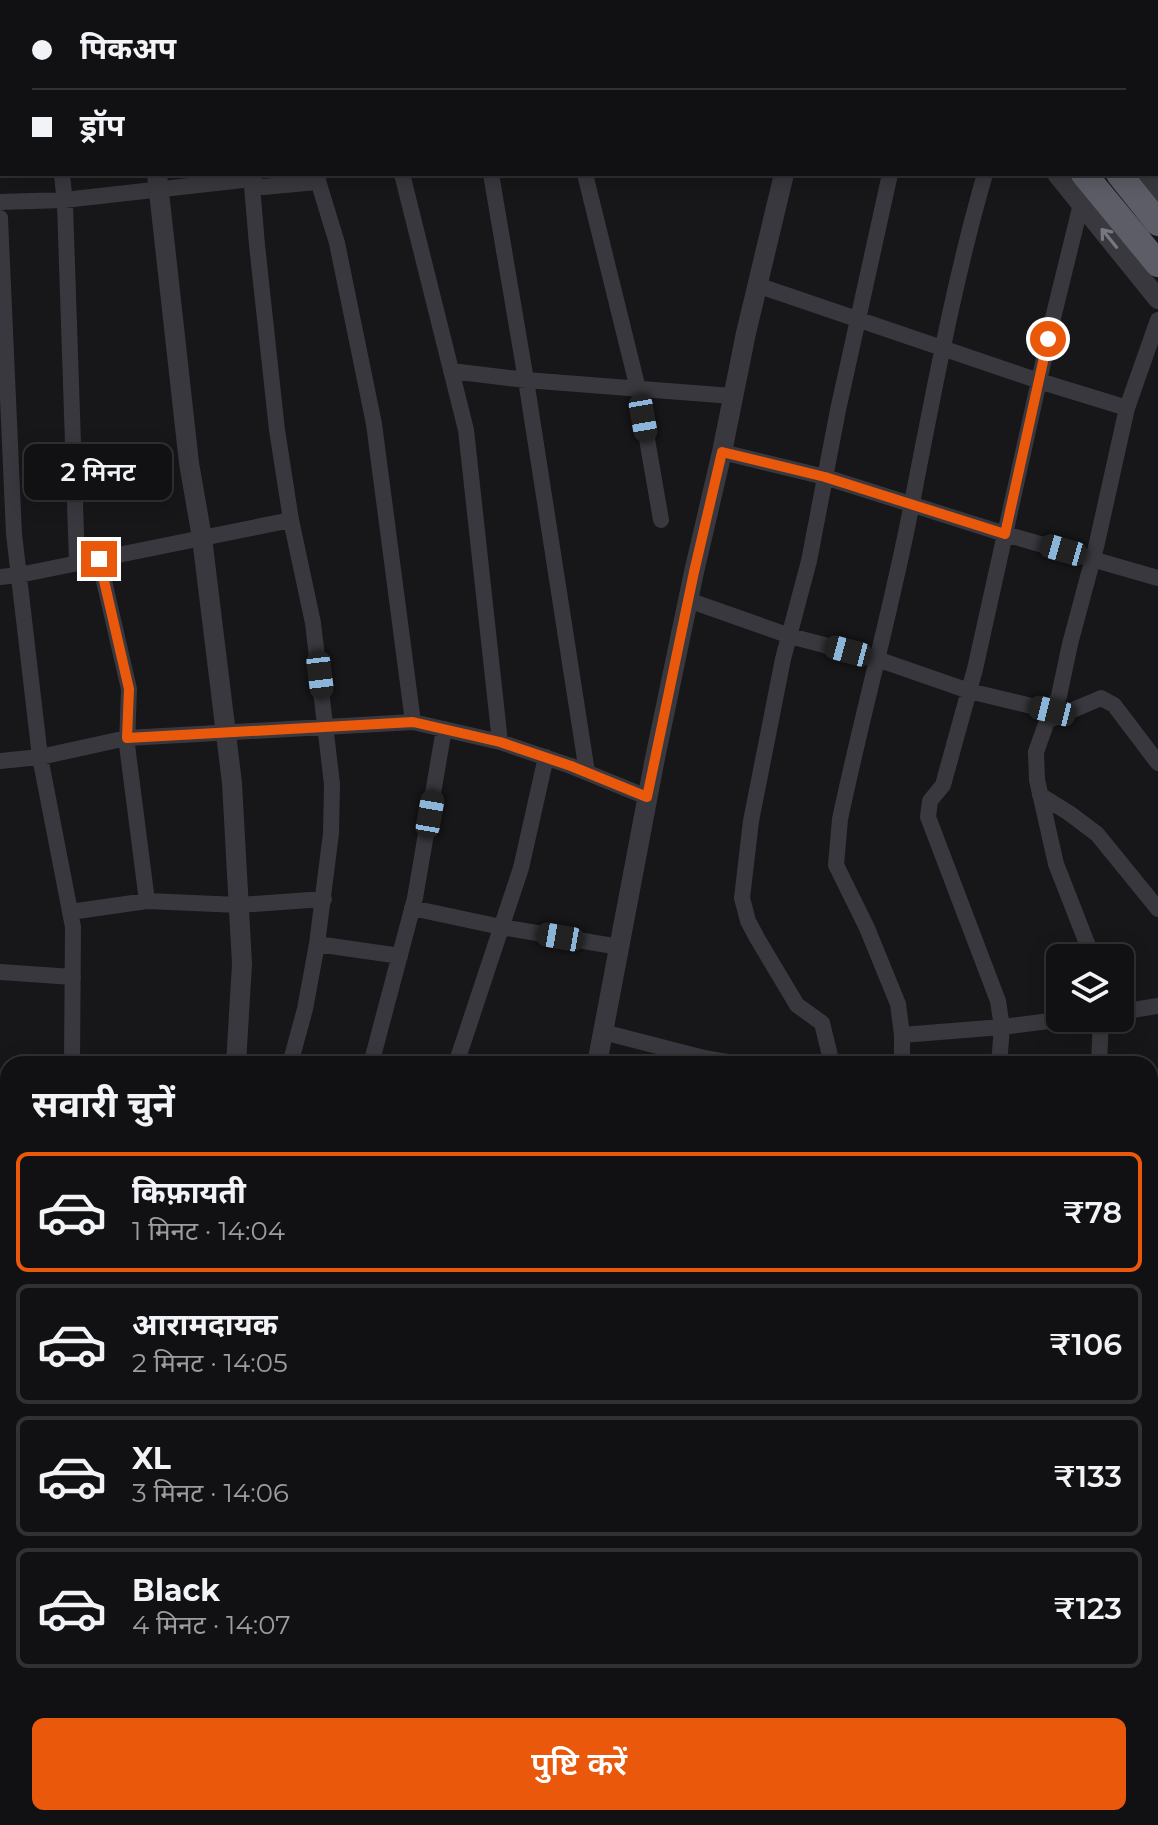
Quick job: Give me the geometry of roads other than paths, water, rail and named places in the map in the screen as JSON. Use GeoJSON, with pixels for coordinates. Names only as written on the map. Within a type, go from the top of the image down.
{"type":"FeatureCollection","features":[{"type":"Feature","properties":{"kind":"highway"},"geometry":{"type":"LineString","coordinates":[[1086,176],[1158,264]]}},
{"type":"Feature","properties":{"kind":"highway"},"geometry":{"type":"LineString","coordinates":[[1121,176],[1158,223]]}},
{"type":"Feature","properties":{"kind":"street"},"geometry":{"type":"LineString","coordinates":[[62,176],[77,563]]}},
{"type":"Feature","properties":{"kind":"street"},"geometry":{"type":"LineString","coordinates":[[402,176],[466,430],[500,742]]}},
{"type":"Feature","properties":{"kind":"street"},"geometry":{"type":"LineString","coordinates":[[491,176],[587,772]]}},
{"type":"Feature","properties":{"kind":"street"},"geometry":{"type":"LineString","coordinates":[[585,176],[638,389],[661,520]]}},
{"type":"Feature","properties":{"kind":"street"},"geometry":{"type":"LineString","coordinates":[[598,1056],[688,600],[784,176]]}},
{"type":"Feature","properties":{"kind":"street"},"geometry":{"type":"LineString","coordinates":[[830,1056],[822,1023],[797,1005],[757,938],[742,905],[751,821],[783,659],[809,561],[890,176]]}},
{"type":"Feature","properties":{"kind":"street"},"geometry":{"type":"LineString","coordinates":[[902,1056],[898,1004],[867,928],[836,865],[840,819],[984,176]]}},
{"type":"Feature","properties":{"kind":"street"},"geometry":{"type":"LineString","coordinates":[[1059,176],[1158,299]]}},
{"type":"Feature","properties":{"kind":"street"},"geometry":{"type":"LineString","coordinates":[[1145,176],[1158,192]]}},
{"type":"Feature","properties":{"kind":"street"},"geometry":{"type":"LineString","coordinates":[[0,202],[64,200],[158,182],[251,177]]}},
{"type":"Feature","properties":{"kind":"street"},"geometry":{"type":"LineString","coordinates":[[251,177],[258,186],[263,187],[316,178],[337,243],[374,424],[413,722]]}},
{"type":"Feature","properties":{"kind":"street"},"geometry":{"type":"LineString","coordinates":[[251,177],[277,430],[291,520],[313,623],[332,784],[331,833],[324,899],[305,1009],[292,1056]]}},
{"type":"Feature","properties":{"kind":"street"},"geometry":{"type":"LineString","coordinates":[[158,182],[189,463],[202,538],[232,783],[242,964],[236,1056]]}},
{"type":"Feature","properties":{"kind":"street"},"geometry":{"type":"LineString","coordinates":[[1000,1056],[1002,1027],[998,1001],[928,817],[930,801],[943,785],[969,691],[1081,204]]}},
{"type":"Feature","properties":{"kind":"street"},"geometry":{"type":"LineString","coordinates":[[0,218],[14,534],[40,757],[73,927],[72,1056]]}},
{"type":"Feature","properties":{"kind":"street"},"geometry":{"type":"LineString","coordinates":[[757,285],[1127,408]]}},
{"type":"Feature","properties":{"kind":"street"},"geometry":{"type":"LineString","coordinates":[[1087,944],[1056,864],[1037,780],[1036,752],[1059,696],[1127,408],[1158,320]]}},
{"type":"Feature","properties":{"kind":"street"},"geometry":{"type":"LineString","coordinates":[[451,371],[732,396]]}},
{"type":"Feature","properties":{"kind":"street"},"geometry":{"type":"LineString","coordinates":[[722,452],[825,477],[1158,578]]}},
{"type":"Feature","properties":{"kind":"street"},"geometry":{"type":"LineString","coordinates":[[0,577],[291,520]]}},
{"type":"Feature","properties":{"kind":"street"},"geometry":{"type":"LineString","coordinates":[[99,559],[129,689],[127,738],[147,901]]}},
{"type":"Feature","properties":{"kind":"street"},"geometry":{"type":"LineString","coordinates":[[688,600],[790,636],[877,659],[1049,716],[1101,698],[1114,705],[1158,763]]}},
{"type":"Feature","properties":{"kind":"street"},"geometry":{"type":"LineString","coordinates":[[0,761],[40,757],[127,738],[413,722],[500,742],[647,797]]}},
{"type":"Feature","properties":{"kind":"street"},"geometry":{"type":"LineString","coordinates":[[373,1056],[412,908],[444,729]]}},
{"type":"Feature","properties":{"kind":"street"},"geometry":{"type":"LineString","coordinates":[[459,1056],[521,868],[546,757]]}},
{"type":"Feature","properties":{"kind":"street"},"geometry":{"type":"LineString","coordinates":[[1040,795],[1097,834],[1158,909]]}},
{"type":"Feature","properties":{"kind":"street"},"geometry":{"type":"LineString","coordinates":[[70,912],[147,901],[239,905],[324,899]]}},
{"type":"Feature","properties":{"kind":"street"},"geometry":{"type":"LineString","coordinates":[[412,908],[619,947]]}},
{"type":"Feature","properties":{"kind":"street"},"geometry":{"type":"LineString","coordinates":[[317,944],[400,956]]}},
{"type":"Feature","properties":{"kind":"street"},"geometry":{"type":"LineString","coordinates":[[0,972],[73,977]]}},
{"type":"Feature","properties":{"kind":"street"},"geometry":{"type":"LineString","coordinates":[[1134,1010],[1158,1006]]}},
{"type":"Feature","properties":{"kind":"street"},"geometry":{"type":"LineString","coordinates":[[902,1035],[1046,1021]]}},
{"type":"Feature","properties":{"kind":"street"},"geometry":{"type":"LineString","coordinates":[[603,1032],[684,1056]]}},
{"type":"Feature","properties":{"kind":"street"},"geometry":{"type":"LineString","coordinates":[[1099,1056],[1100,1032]]}}]}
